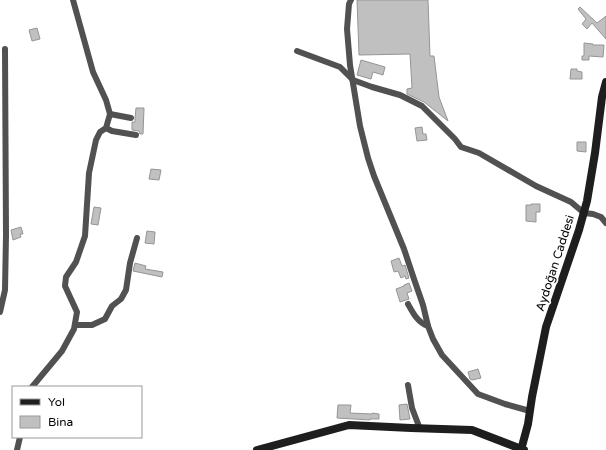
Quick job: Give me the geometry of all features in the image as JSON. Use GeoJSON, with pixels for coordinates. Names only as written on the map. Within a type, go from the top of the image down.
{"type":"FeatureCollection","features":[{"type":"Feature","properties":{"kind":"street"},"geometry":{"type":"LineString","coordinates":[[33,386],[62,351],[74,330],[77,312],[65,286],[66,277],[76,262],[85,236],[89,173],[96,140],[100,132],[106,128],[110,114],[106,100],[93,72],[73,0]]}},
{"type":"Feature","properties":{"kind":"street"},"geometry":{"type":"LineString","coordinates":[[351,0],[349,4],[347,29],[350,65],[360,126],[374,176],[404,249],[423,305],[428,326],[442,355],[478,394],[530,411]]}},
{"type":"Feature","properties":{"kind":"street"},"geometry":{"type":"LineString","coordinates":[[0,312],[5,290],[5,49]]}},
{"type":"Feature","properties":{"kind":"street"},"geometry":{"type":"LineString","coordinates":[[297,51],[340,67],[353,80],[400,95],[422,106],[461,147],[479,153],[536,186],[571,202],[584,213],[602,217],[606,223]]}},
{"type":"Feature","properties":{"kind":"street","name":"Aydoğan Caddesi"},"geometry":{"type":"LineString","coordinates":[[522,450],[546,327],[587,201],[596,153],[602,97],[606,82]]}},
{"type":"Feature","properties":{"kind":"street"},"geometry":{"type":"LineString","coordinates":[[110,114],[131,118]]}},
{"type":"Feature","properties":{"kind":"street"},"geometry":{"type":"LineString","coordinates":[[106,128],[112,131],[136,135]]}},
{"type":"Feature","properties":{"kind":"street"},"geometry":{"type":"LineString","coordinates":[[75,325],[92,325],[105,318],[112,306],[121,299],[126,290],[136,238]]}},
{"type":"Feature","properties":{"kind":"street"},"geometry":{"type":"LineString","coordinates":[[408,304],[418,320],[422,324],[428,326]]}},
{"type":"Feature","properties":{"kind":"street"},"geometry":{"type":"LineString","coordinates":[[408,385],[412,408],[420,429]]}},
{"type":"Feature","properties":{"kind":"street"},"geometry":{"type":"LineString","coordinates":[[256,450],[350,425],[472,430],[522,450]]}},
{"type":"Feature","properties":{"kind":"street"},"geometry":{"type":"LineString","coordinates":[[17,450],[20,438]]}},
{"type":"Feature","properties":{"kind":"building"},"geometry":{"type":"Polygon","coordinates":[[[357,0],[428,0],[430,56],[434,56],[439,97],[448,121],[424,102],[407,94],[407,89],[412,88],[410,54],[359,55],[357,0]]]}},
{"type":"Feature","properties":{"kind":"building"},"geometry":{"type":"Polygon","coordinates":[[[580,7],[597,23],[606,16],[606,39],[592,23],[587,29],[582,24],[586,19],[578,9],[580,7]]]}},
{"type":"Feature","properties":{"kind":"building"},"geometry":{"type":"Polygon","coordinates":[[[37,28],[40,39],[32,41],[29,30],[37,28]]]}},
{"type":"Feature","properties":{"kind":"building"},"geometry":{"type":"Polygon","coordinates":[[[584,43],[604,45],[603,57],[589,56],[589,60],[582,60],[582,56],[584,56],[584,43]]]}},
{"type":"Feature","properties":{"kind":"building"},"geometry":{"type":"Polygon","coordinates":[[[361,60],[385,67],[383,75],[373,72],[371,79],[357,75],[361,60]]]}},
{"type":"Feature","properties":{"kind":"building"},"geometry":{"type":"Polygon","coordinates":[[[571,69],[577,69],[577,71],[582,72],[582,79],[570,79],[571,69]]]}},
{"type":"Feature","properties":{"kind":"building"},"geometry":{"type":"Polygon","coordinates":[[[136,108],[144,108],[143,134],[140,134],[139,131],[132,130],[132,122],[135,122],[136,108]]]}},
{"type":"Feature","properties":{"kind":"building"},"geometry":{"type":"Polygon","coordinates":[[[422,127],[423,134],[426,134],[427,140],[417,141],[415,128],[422,127]]]}},
{"type":"Feature","properties":{"kind":"building"},"geometry":{"type":"Polygon","coordinates":[[[577,142],[586,142],[586,152],[577,151],[577,142]]]}},
{"type":"Feature","properties":{"kind":"building"},"geometry":{"type":"Polygon","coordinates":[[[151,169],[161,170],[159,180],[149,179],[151,169]]]}},
{"type":"Feature","properties":{"kind":"building"},"geometry":{"type":"Polygon","coordinates":[[[540,204],[540,212],[536,212],[536,222],[526,221],[526,205],[540,204]]]}},
{"type":"Feature","properties":{"kind":"building"},"geometry":{"type":"Polygon","coordinates":[[[94,207],[101,208],[98,225],[91,224],[94,207]]]}},
{"type":"Feature","properties":{"kind":"building"},"geometry":{"type":"Polygon","coordinates":[[[21,227],[23,234],[20,234],[21,237],[13,240],[11,230],[21,227]]]}},
{"type":"Feature","properties":{"kind":"building"},"geometry":{"type":"Polygon","coordinates":[[[147,231],[155,232],[154,244],[145,243],[147,231]]]}},
{"type":"Feature","properties":{"kind":"building"},"geometry":{"type":"Polygon","coordinates":[[[399,258],[402,266],[405,265],[409,278],[406,279],[405,276],[401,278],[398,271],[394,272],[391,261],[399,258]]]}},
{"type":"Feature","properties":{"kind":"building"},"geometry":{"type":"Polygon","coordinates":[[[135,263],[146,266],[145,269],[163,272],[162,277],[133,271],[135,263]]]}},
{"type":"Feature","properties":{"kind":"building"},"geometry":{"type":"Polygon","coordinates":[[[409,283],[412,291],[407,293],[409,299],[400,302],[396,289],[409,283]]]}},
{"type":"Feature","properties":{"kind":"building"},"geometry":{"type":"Polygon","coordinates":[[[478,369],[481,378],[470,379],[468,372],[478,369]]]}},
{"type":"Feature","properties":{"kind":"building"},"geometry":{"type":"Polygon","coordinates":[[[407,404],[410,419],[400,420],[399,405],[407,404]]]}},
{"type":"Feature","properties":{"kind":"building"},"geometry":{"type":"Polygon","coordinates":[[[338,405],[351,405],[350,413],[379,414],[379,419],[370,420],[337,418],[338,405]]]}}]}
